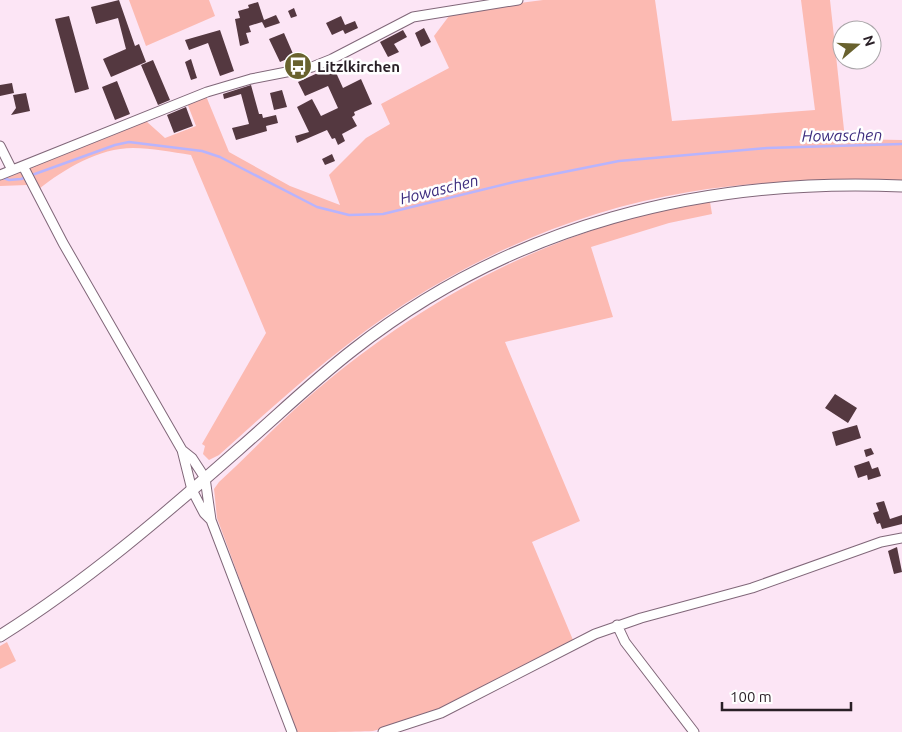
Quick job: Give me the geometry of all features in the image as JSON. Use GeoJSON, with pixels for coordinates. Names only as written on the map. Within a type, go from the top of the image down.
{"type":"FeatureCollection","features":[{"type":"Feature","properties":{"kind":"street"},"geometry":{"type":"LineString","coordinates":[[0,146],[6,173],[24,168],[215,89],[312,67],[332,59],[413,17],[518,0]]}},
{"type":"Feature","properties":{"kind":"street"},"geometry":{"type":"LineString","coordinates":[[24,168],[31,184],[182,450],[192,490],[204,513],[211,520]]}},
{"type":"Feature","properties":{"kind":"street"},"geometry":{"type":"LineString","coordinates":[[0,636],[128,544],[192,490],[306,388],[355,349],[402,315],[464,277],[538,243],[638,210],[715,194],[815,185],[902,186]]}},
{"type":"Feature","properties":{"kind":"street"},"geometry":{"type":"LineString","coordinates":[[182,450],[192,458],[205,478],[211,520],[292,732]]}},
{"type":"Feature","properties":{"kind":"street"},"geometry":{"type":"LineString","coordinates":[[383,732],[441,713],[575,643],[618,625],[752,588],[872,545],[902,538]]}},
{"type":"Feature","properties":{"kind":"street"},"geometry":{"type":"LineString","coordinates":[[618,625],[625,642],[694,732]]}},
{"type":"Feature","properties":{"kind":"shaded area"},"geometry":{"type":"Polygon","coordinates":[[[129,0],[209,0],[215,16],[146,46],[129,0]]]}},
{"type":"Feature","properties":{"kind":"shaded area"},"geometry":{"type":"Polygon","coordinates":[[[543,0],[655,0],[672,121],[815,110],[801,0],[830,0],[832,20],[832,70],[838,70],[845,139],[902,140],[902,181],[795,182],[715,188],[652,199],[615,208],[542,233],[507,248],[438,283],[381,320],[310,375],[219,455],[209,460],[203,454],[205,446],[202,444],[266,333],[191,155],[162,150],[120,149],[83,161],[59,174],[39,189],[32,179],[27,185],[0,186],[0,180],[146,121],[165,138],[196,126],[187,103],[206,96],[229,152],[290,186],[340,205],[329,175],[366,138],[390,124],[381,104],[449,68],[434,36],[452,12],[543,0]]]}},
{"type":"Feature","properties":{"kind":"shaded area"},"geometry":{"type":"Polygon","coordinates":[[[710,202],[712,214],[669,223],[591,247],[613,317],[505,342],[580,521],[532,542],[573,640],[476,693],[399,724],[373,731],[296,732],[217,518],[214,489],[219,482],[313,393],[402,325],[449,296],[498,269],[601,227],[655,213],[710,202]]]}},
{"type":"Feature","properties":{"kind":"shaded area"},"geometry":{"type":"Polygon","coordinates":[[[7,642],[16,661],[0,669],[0,646],[7,642]]]}},
{"type":"Feature","properties":{"kind":"building"},"geometry":{"type":"Polygon","coordinates":[[[119,0],[135,46],[139,44],[146,62],[111,77],[103,59],[126,49],[118,18],[96,24],[91,7],[119,0]]]}},
{"type":"Feature","properties":{"kind":"building"},"geometry":{"type":"Polygon","coordinates":[[[258,2],[264,20],[276,15],[280,23],[265,28],[262,22],[249,26],[251,32],[246,33],[249,43],[240,46],[235,19],[240,18],[238,11],[249,8],[248,5],[258,2]]]}},
{"type":"Feature","properties":{"kind":"building"},"geometry":{"type":"Polygon","coordinates":[[[294,8],[297,16],[291,18],[288,11],[294,8]]]}},
{"type":"Feature","properties":{"kind":"building"},"geometry":{"type":"Polygon","coordinates":[[[69,16],[89,89],[75,93],[55,19],[69,16]]]}},
{"type":"Feature","properties":{"kind":"building"},"geometry":{"type":"Polygon","coordinates":[[[341,16],[345,25],[355,21],[358,28],[345,34],[343,30],[332,35],[326,23],[341,16]]]}},
{"type":"Feature","properties":{"kind":"building"},"geometry":{"type":"Polygon","coordinates":[[[424,28],[431,42],[421,47],[415,33],[424,28]]]}},
{"type":"Feature","properties":{"kind":"building"},"geometry":{"type":"Polygon","coordinates":[[[220,30],[234,71],[220,76],[208,43],[189,50],[185,40],[220,30]]]}},
{"type":"Feature","properties":{"kind":"building"},"geometry":{"type":"Polygon","coordinates":[[[403,30],[407,37],[394,44],[399,52],[388,57],[380,42],[403,30]]]}},
{"type":"Feature","properties":{"kind":"building"},"geometry":{"type":"Polygon","coordinates":[[[284,33],[294,56],[280,62],[269,39],[284,33]]]}},
{"type":"Feature","properties":{"kind":"building"},"geometry":{"type":"Polygon","coordinates":[[[191,59],[197,78],[191,80],[185,62],[191,59]]]}},
{"type":"Feature","properties":{"kind":"building"},"geometry":{"type":"Polygon","coordinates":[[[153,60],[170,100],[158,105],[141,65],[153,60]]]}},
{"type":"Feature","properties":{"kind":"building"},"geometry":{"type":"Polygon","coordinates":[[[333,66],[343,88],[361,79],[372,104],[354,112],[355,115],[352,117],[357,126],[342,134],[345,141],[338,145],[335,138],[332,139],[327,130],[297,143],[295,136],[309,132],[297,107],[312,99],[321,116],[338,108],[328,86],[305,96],[298,82],[333,66]]]}},
{"type":"Feature","properties":{"kind":"building"},"geometry":{"type":"Polygon","coordinates":[[[117,81],[130,114],[115,120],[102,87],[117,81]]]}},
{"type":"Feature","properties":{"kind":"building"},"geometry":{"type":"Polygon","coordinates":[[[12,83],[14,93],[0,96],[0,85],[12,83]]]}},
{"type":"Feature","properties":{"kind":"building"},"geometry":{"type":"Polygon","coordinates":[[[251,85],[259,114],[262,114],[263,118],[276,115],[278,123],[266,126],[267,131],[236,140],[232,128],[249,124],[241,94],[224,99],[223,94],[251,85]]]}},
{"type":"Feature","properties":{"kind":"building"},"geometry":{"type":"Polygon","coordinates":[[[282,90],[287,107],[274,110],[270,93],[282,90]]]}},
{"type":"Feature","properties":{"kind":"building"},"geometry":{"type":"Polygon","coordinates":[[[26,93],[30,111],[11,115],[16,108],[13,95],[26,93]]]}},
{"type":"Feature","properties":{"kind":"building"},"geometry":{"type":"Polygon","coordinates":[[[186,107],[193,126],[174,133],[167,115],[186,107]]]}},
{"type":"Feature","properties":{"kind":"building"},"geometry":{"type":"Polygon","coordinates":[[[332,154],[335,161],[325,165],[322,159],[332,154]]]}},
{"type":"Feature","properties":{"kind":"building"},"geometry":{"type":"Polygon","coordinates":[[[835,394],[857,408],[848,423],[825,408],[835,394]]]}},
{"type":"Feature","properties":{"kind":"building"},"geometry":{"type":"Polygon","coordinates":[[[857,425],[861,438],[836,446],[832,432],[857,425]]]}},
{"type":"Feature","properties":{"kind":"building"},"geometry":{"type":"Polygon","coordinates":[[[871,448],[874,454],[866,457],[864,450],[871,448]]]}},
{"type":"Feature","properties":{"kind":"building"},"geometry":{"type":"Polygon","coordinates":[[[869,461],[872,469],[878,467],[881,476],[868,480],[867,475],[858,478],[854,466],[869,461]]]}},
{"type":"Feature","properties":{"kind":"building"},"geometry":{"type":"Polygon","coordinates":[[[884,501],[890,519],[902,515],[902,524],[882,529],[880,523],[877,524],[873,513],[879,511],[876,503],[884,501]]]}},
{"type":"Feature","properties":{"kind":"building"},"geometry":{"type":"Polygon","coordinates":[[[897,547],[902,572],[894,574],[888,551],[897,547]]]}},
{"type":"Feature","properties":{"kind":"waterway","name":"Howaschen"},"geometry":{"type":"LineString","coordinates":[[1,177],[9,180],[21,179],[115,145],[129,142],[202,151],[220,157],[317,207],[349,215],[383,214],[514,182],[619,161],[767,148],[902,144]]}},
{"type":"Feature","properties":{"kind":"place","name":"Litzlkirchen"},"geometry":{"type":"Point","coordinates":[298,66]}}]}
